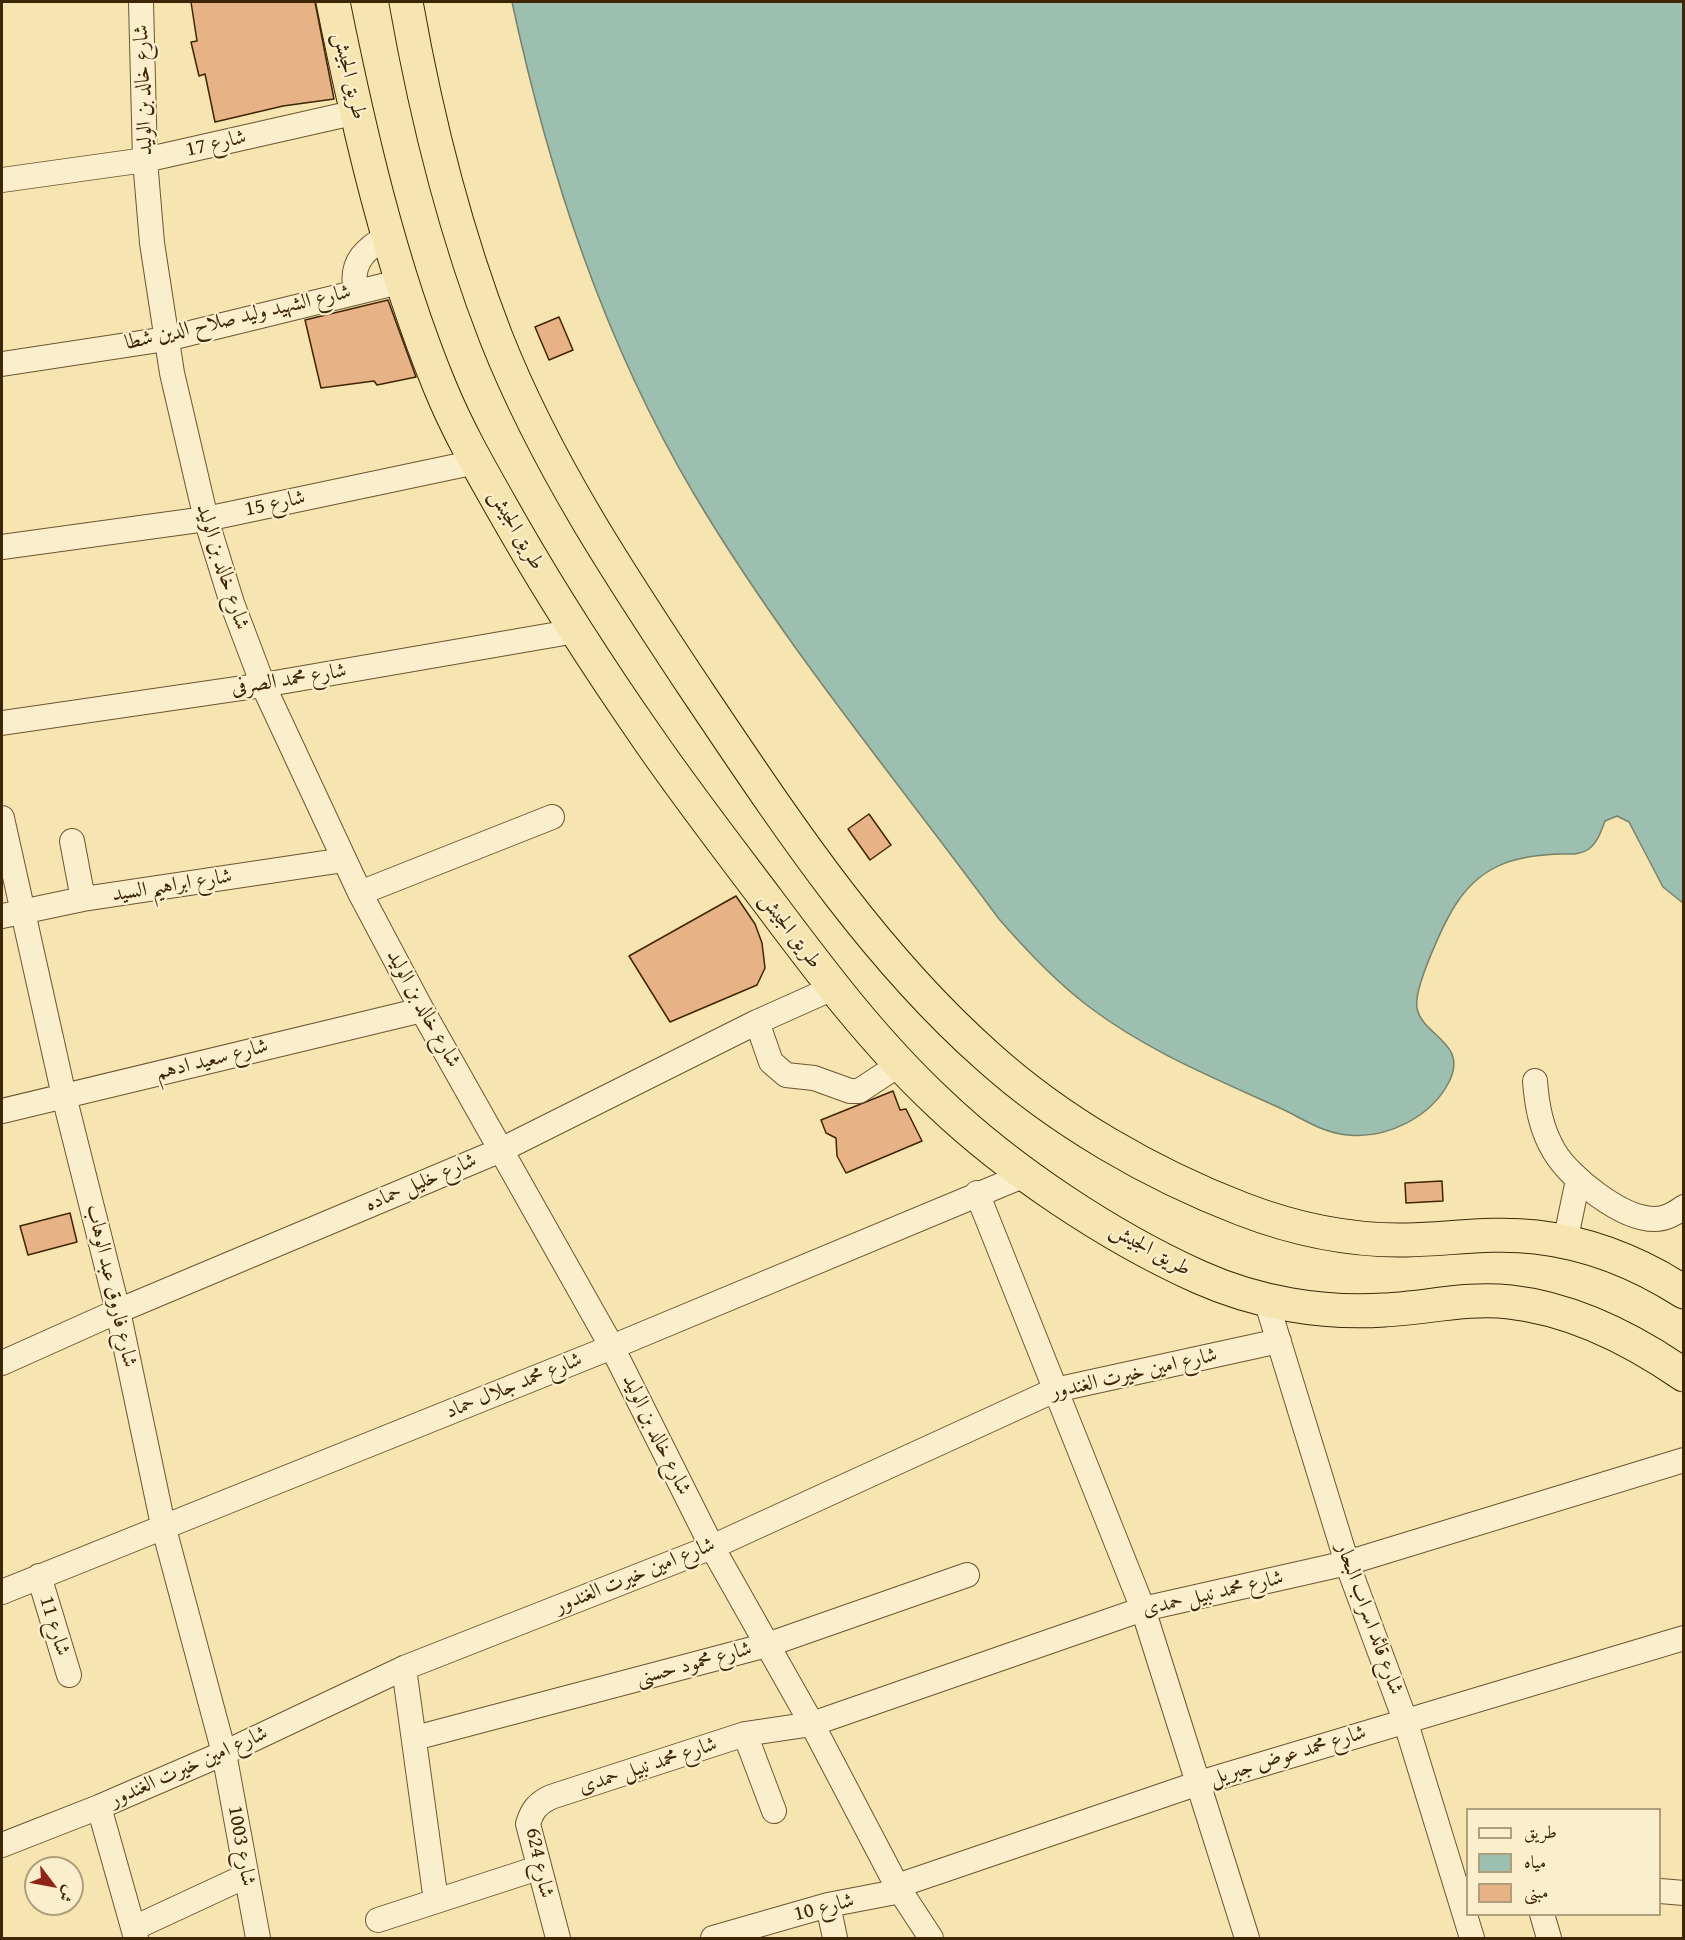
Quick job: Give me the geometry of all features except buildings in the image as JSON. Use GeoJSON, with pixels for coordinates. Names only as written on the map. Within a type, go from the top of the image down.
{"type":"FeatureCollection","features":[{"type":"Feature","properties":{"kind":"highway","name":"طريق الجيش"},"geometry":{"type":"LineString","coordinates":[[333,2],[357,112],[403,281],[440,388],[476,462],[576,631],[681,785],[833,988],[900,1064],[965,1127],[1025,1175],[1062,1200],[1200,1278],[1266,1300],[1326,1310],[1357,1311],[1476,1301],[1537,1306],[1613,1333],[1683,1375]]}},
{"type":"Feature","properties":{"kind":"highway"},"geometry":{"type":"LineString","coordinates":[[406,2],[429,116],[459,228],[496,337],[547,448],[639,605],[755,777],[846,903],[914,983],[988,1057],[1054,1108],[1133,1157],[1236,1207],[1300,1228],[1367,1239],[1423,1240],[1503,1235],[1565,1242],[1606,1253],[1638,1266],[1683,1292]]}},
{"type":"Feature","properties":{"kind":"street","name":"شارع خالد بن الوليد"},"geometry":{"type":"LineString","coordinates":[[141,2],[146,160],[152,243],[166,339],[182,422],[206,519],[232,603],[263,685],[360,893],[422,1010],[612,1347],[712,1547],[812,1724],[899,1888],[931,1938]]}},
{"type":"Feature","properties":{"kind":"street","name":"شارع 17"},"geometry":{"type":"LineString","coordinates":[[2,180],[146,160],[357,112]]}},
{"type":"Feature","properties":{"kind":"street"},"geometry":{"type":"LineString","coordinates":[[356,291],[354,275],[360,255],[390,234]]}},
{"type":"Feature","properties":{"kind":"street","name":"شارع الشهيد وليد صلاح الدين شطا"},"geometry":{"type":"LineString","coordinates":[[2,364],[166,339],[403,281]]}},
{"type":"Feature","properties":{"kind":"street","name":"شارع 15"},"geometry":{"type":"LineString","coordinates":[[2,547],[206,519],[476,462]]}},
{"type":"Feature","properties":{"kind":"street","name":"شارع محمد الصرفى"},"geometry":{"type":"LineString","coordinates":[[2,723],[263,685],[576,631]]}},
{"type":"Feature","properties":{"kind":"street"},"geometry":{"type":"LineString","coordinates":[[360,893],[552,817]]}},
{"type":"Feature","properties":{"kind":"street","name":"شارع فاروق عبد الوهاب"},"geometry":{"type":"LineString","coordinates":[[2,818],[12,914],[64,1096],[118,1311],[163,1525],[224,1753]]}},
{"type":"Feature","properties":{"kind":"street"},"geometry":{"type":"LineString","coordinates":[[72,841],[83,899]]}},
{"type":"Feature","properties":{"kind":"street","name":"شارع ابراهيم السيد"},"geometry":{"type":"LineString","coordinates":[[12,914],[83,899],[344,860]]}},
{"type":"Feature","properties":{"kind":"street","name":"شارع خليل حماده"},"geometry":{"type":"LineString","coordinates":[[2,1363],[118,1311],[501,1150],[757,1022],[833,988]]}},
{"type":"Feature","properties":{"kind":"street","name":"شارع سعيد ادهم"},"geometry":{"type":"LineString","coordinates":[[2,1111],[422,1010]]}},
{"type":"Feature","properties":{"kind":"street"},"geometry":{"type":"LineString","coordinates":[[757,1022],[771,1062],[786,1075],[814,1078],[850,1091],[859,1091],[900,1064]]}},
{"type":"Feature","properties":{"kind":"street"},"geometry":{"type":"LineString","coordinates":[[1535,1081],[1538,1108],[1546,1135],[1560,1159],[1578,1180],[1602,1198],[1646,1218],[1665,1218],[1683,1207]]}},
{"type":"Feature","properties":{"kind":"street","name":"شارع محمد جلال حماد"},"geometry":{"type":"LineString","coordinates":[[2,1592],[163,1525],[612,1347],[977,1193],[1025,1175]]}},
{"type":"Feature","properties":{"kind":"street"},"geometry":{"type":"LineString","coordinates":[[1565,1242],[1578,1180]]}},
{"type":"Feature","properties":{"kind":"street"},"geometry":{"type":"LineString","coordinates":[[977,1193],[1143,1609],[1196,1784],[1247,1938]]}},
{"type":"Feature","properties":{"kind":"street","name":"شارع قائد اسراب البحار"},"geometry":{"type":"LineString","coordinates":[[1266,1300],[1347,1563],[1405,1720],[1472,1938]]}},
{"type":"Feature","properties":{"kind":"street","name":"شارع امين خيرت الغندور"},"geometry":{"type":"LineString","coordinates":[[2,1845],[99,1807],[224,1753],[404,1668],[712,1547],[1055,1390],[1279,1341]]}},
{"type":"Feature","properties":{"kind":"street","name":"شارع محمد نبيل حمدى"},"geometry":{"type":"LineString","coordinates":[[551,1797],[745,1734],[812,1724],[1143,1609],[1347,1563],[1683,1460]]}},
{"type":"Feature","properties":{"kind":"street","name":"شارع محمود حسنى"},"geometry":{"type":"LineString","coordinates":[[415,1738],[767,1645],[967,1575]]}},
{"type":"Feature","properties":{"kind":"street","name":"شارع 11"},"geometry":{"type":"LineString","coordinates":[[39,1576],[69,1675]]}},
{"type":"Feature","properties":{"kind":"street","name":"شارع محمد عوض جبريل"},"geometry":{"type":"LineString","coordinates":[[899,1888],[1196,1784],[1683,1638]]}},
{"type":"Feature","properties":{"kind":"street"},"geometry":{"type":"LineString","coordinates":[[404,1668],[436,1901]]}},
{"type":"Feature","properties":{"kind":"street","name":"شارع محمد نبيل حمدى"},"geometry":{"type":"LineString","coordinates":[[745,1734],[774,1811]]}},
{"type":"Feature","properties":{"kind":"street","name":"شارع 1003"},"geometry":{"type":"LineString","coordinates":[[224,1753],[258,1938]]}},
{"type":"Feature","properties":{"kind":"street","name":"شارع 624"},"geometry":{"type":"LineString","coordinates":[[551,1797],[540,1802],[532,1812],[528,1824],[558,1938]]}},
{"type":"Feature","properties":{"kind":"street"},"geometry":{"type":"LineString","coordinates":[[99,1807],[135,1933],[246,1876]]}},
{"type":"Feature","properties":{"kind":"street"},"geometry":{"type":"LineString","coordinates":[[378,1920],[538,1868]]}},
{"type":"Feature","properties":{"kind":"street","name":"شارع 10"},"geometry":{"type":"LineString","coordinates":[[713,1938],[828,1905],[899,1888]]}},
{"type":"Feature","properties":{"kind":"street"},"geometry":{"type":"LineString","coordinates":[[1661,1891],[1683,1893]]}},
{"type":"Feature","properties":{"kind":"street"},"geometry":{"type":"LineString","coordinates":[[828,1905],[835,1938]]}},
{"type":"Feature","properties":{"kind":"street"},"geometry":{"type":"LineString","coordinates":[[1543,1916],[1549,1938]]}},
{"type":"Feature","properties":{"kind":"water"},"geometry":{"type":"Polygon","coordinates":[[[512,2],[1683,2],[1683,903],[1663,887],[1629,822],[1617,816],[1605,821],[1597,840],[1586,851],[1576,854],[1531,856],[1517,859],[1479,878],[1458,901],[1446,922],[1425,970],[1417,998],[1417,1008],[1421,1018],[1449,1048],[1453,1058],[1454,1068],[1449,1082],[1431,1106],[1419,1115],[1406,1123],[1378,1133],[1348,1135],[1321,1128],[1157,1050],[1088,1006],[1041,965],[999,919],[802,657],[728,550],[694,494],[633,377],[583,255],[543,130],[512,2]]]}}]}
